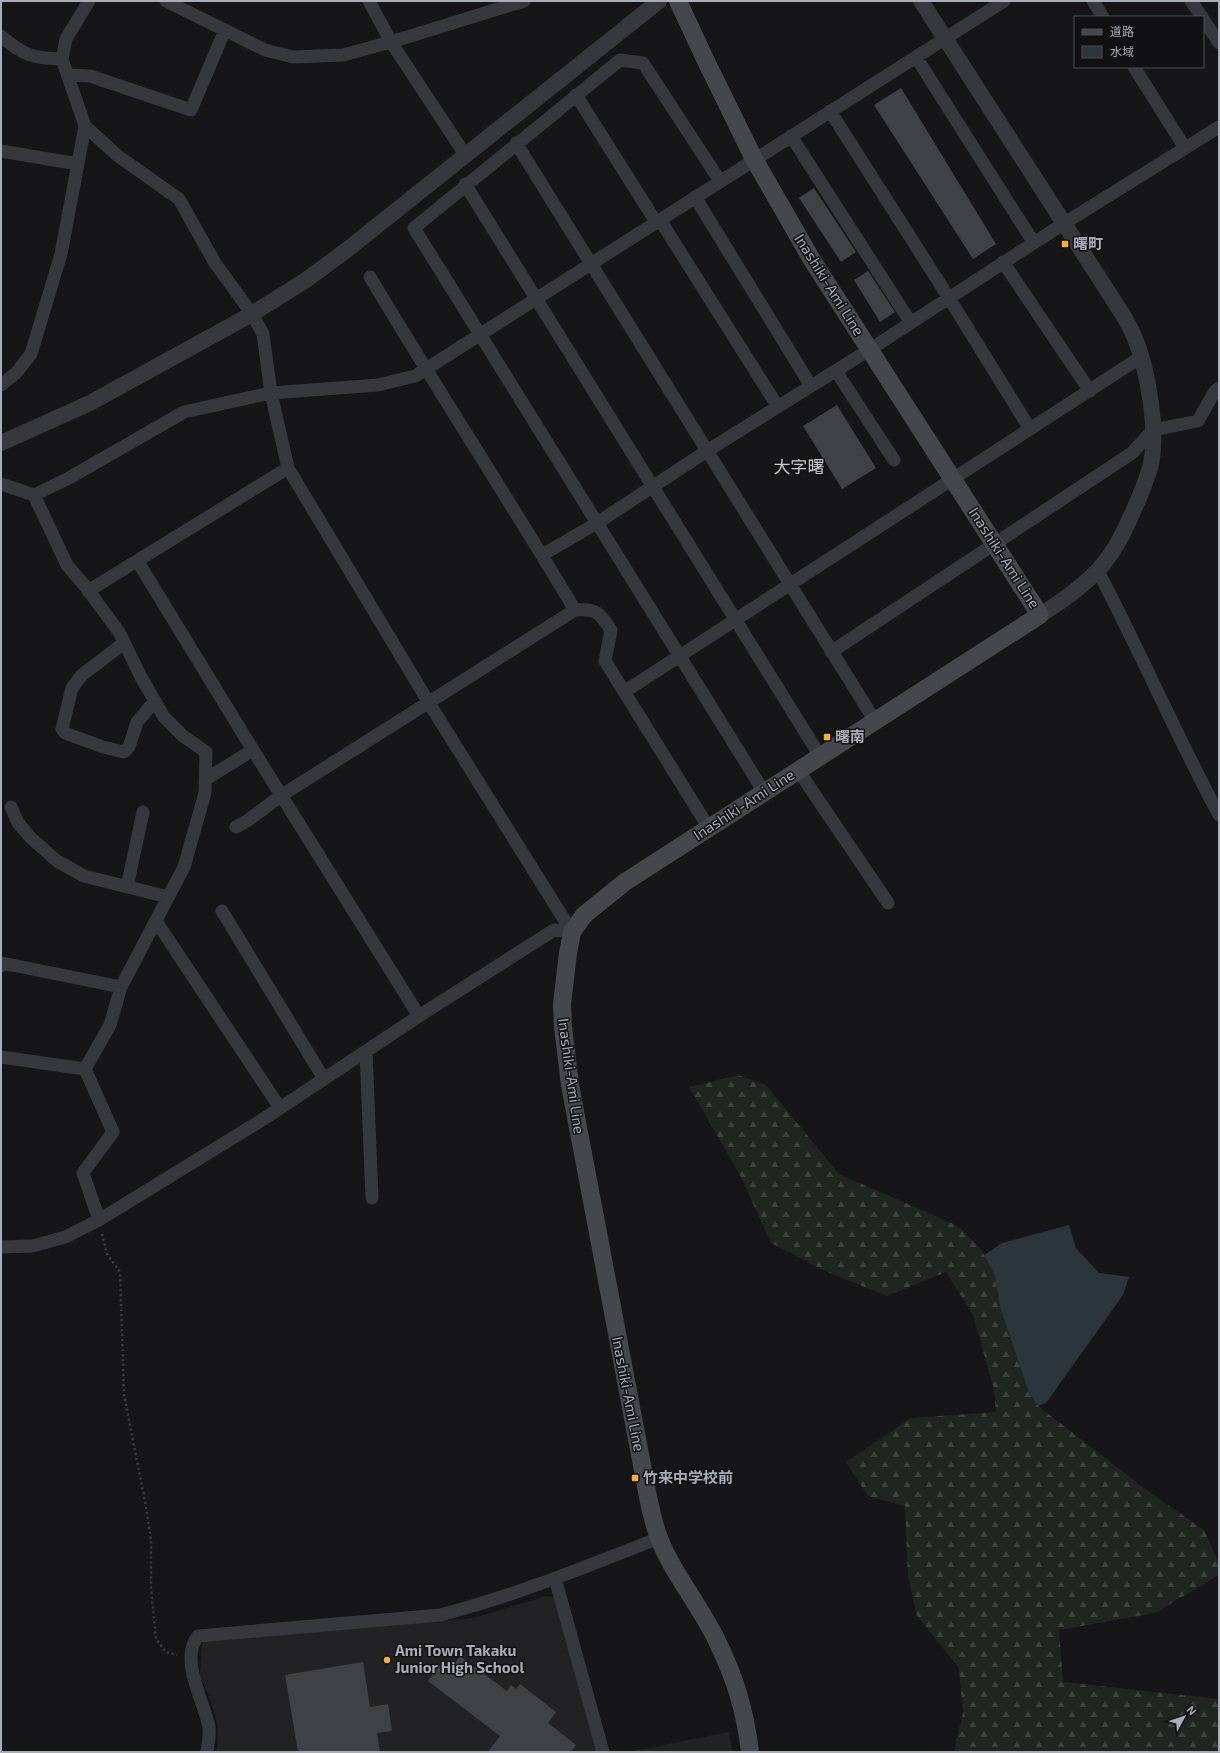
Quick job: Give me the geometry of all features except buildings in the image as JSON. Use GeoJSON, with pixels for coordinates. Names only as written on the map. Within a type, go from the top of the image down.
{"type":"FeatureCollection","features":[{"type":"Feature","properties":{"kind":"main road","name":"Inashiki-Ami Line"},"geometry":{"type":"LineString","coordinates":[[678,1],[754,159],[812,260],[1040,615],[625,882],[602,898],[584,914],[572,932],[562,1004],[563,1027],[570,1085],[648,1497],[659,1538],[672,1564],[715,1637],[731,1670],[740,1695],[746,1720],[750,1752]]}},
{"type":"Feature","properties":{"kind":"street"},"geometry":{"type":"LineString","coordinates":[[1,385],[16,373],[31,354],[61,254],[85,126],[62,59],[66,39],[89,1]]}},
{"type":"Feature","properties":{"kind":"street"},"geometry":{"type":"LineString","coordinates":[[166,1],[265,50],[293,57],[343,55],[391,42],[524,1]]}},
{"type":"Feature","properties":{"kind":"street"},"geometry":{"type":"LineString","coordinates":[[369,1],[391,42],[466,156]]}},
{"type":"Feature","properties":{"kind":"street"},"geometry":{"type":"LineString","coordinates":[[1,443],[90,403],[252,314],[306,280],[348,249],[466,156],[659,1]]}},
{"type":"Feature","properties":{"kind":"street"},"geometry":{"type":"LineString","coordinates":[[921,1],[1063,224],[1123,315],[1134,337],[1147,381],[1153,430],[1150,467],[1125,531],[1112,553],[1098,570],[1068,597],[1040,615]]}},
{"type":"Feature","properties":{"kind":"street"},"geometry":{"type":"LineString","coordinates":[[1,484],[34,495],[69,478],[184,412],[271,393],[378,385],[415,376],[1004,1]]}},
{"type":"Feature","properties":{"kind":"street"},"geometry":{"type":"LineString","coordinates":[[1093,1],[1102,16]]}},
{"type":"Feature","properties":{"kind":"street"},"geometry":{"type":"LineString","coordinates":[[1191,1],[1201,16]]}},
{"type":"Feature","properties":{"kind":"street"},"geometry":{"type":"LineString","coordinates":[[1204,21],[1219,43]]}},
{"type":"Feature","properties":{"kind":"street"},"geometry":{"type":"LineString","coordinates":[[68,75],[90,76],[191,110],[225,30]]}},
{"type":"Feature","properties":{"kind":"street"},"geometry":{"type":"LineString","coordinates":[[2,38],[16,49],[38,58],[62,59]]}},
{"type":"Feature","properties":{"kind":"street"},"geometry":{"type":"LineString","coordinates":[[916,57],[1034,243]]}},
{"type":"Feature","properties":{"kind":"street"},"geometry":{"type":"LineString","coordinates":[[720,181],[643,64],[620,60],[465,184],[414,228],[764,792]]}},
{"type":"Feature","properties":{"kind":"street"},"geometry":{"type":"LineString","coordinates":[[1135,68],[1185,148]]}},
{"type":"Feature","properties":{"kind":"street"},"geometry":{"type":"LineString","coordinates":[[576,95],[778,406]]}},
{"type":"Feature","properties":{"kind":"street"},"geometry":{"type":"LineString","coordinates":[[830,111],[1030,429]]}},
{"type":"Feature","properties":{"kind":"street"},"geometry":{"type":"LineString","coordinates":[[85,126],[118,156],[179,199],[215,263],[252,314],[263,334],[271,393],[288,468],[429,703],[572,932]]}},
{"type":"Feature","properties":{"kind":"street"},"geometry":{"type":"LineString","coordinates":[[542,555],[597,523],[707,451],[911,323],[1003,262],[1219,127]]}},
{"type":"Feature","properties":{"kind":"street"},"geometry":{"type":"LineString","coordinates":[[791,136],[911,323]]}},
{"type":"Feature","properties":{"kind":"street"},"geometry":{"type":"LineString","coordinates":[[516,143],[875,721]]}},
{"type":"Feature","properties":{"kind":"street"},"geometry":{"type":"LineString","coordinates":[[1,151],[78,164]]}},
{"type":"Feature","properties":{"kind":"street"},"geometry":{"type":"LineString","coordinates":[[465,184],[820,756]]}},
{"type":"Feature","properties":{"kind":"street"},"geometry":{"type":"LineString","coordinates":[[696,196],[811,386]]}},
{"type":"Feature","properties":{"kind":"street"},"geometry":{"type":"LineString","coordinates":[[1003,262],[1090,391]]}},
{"type":"Feature","properties":{"kind":"street"},"geometry":{"type":"LineString","coordinates":[[370,277],[425,370],[575,610]]}},
{"type":"Feature","properties":{"kind":"street"},"geometry":{"type":"LineString","coordinates":[[624,692],[1141,357]]}},
{"type":"Feature","properties":{"kind":"street"},"geometry":{"type":"LineString","coordinates":[[836,371],[894,460]]}},
{"type":"Feature","properties":{"kind":"street"},"geometry":{"type":"LineString","coordinates":[[831,652],[1132,453],[1153,430],[1198,421],[1215,391],[1219,388]]}},
{"type":"Feature","properties":{"kind":"street"},"geometry":{"type":"LineString","coordinates":[[88,591],[138,562],[288,468]]}},
{"type":"Feature","properties":{"kind":"street"},"geometry":{"type":"LineString","coordinates":[[34,495],[67,566],[119,632],[141,677],[164,717],[183,736],[206,752],[205,793],[184,867],[121,987],[110,1025],[85,1069]]}},
{"type":"Feature","properties":{"kind":"street"},"geometry":{"type":"LineString","coordinates":[[138,562],[419,1016]]}},
{"type":"Feature","properties":{"kind":"street"},"geometry":{"type":"LineString","coordinates":[[1098,570],[1125,622],[1194,768],[1219,815]]}},
{"type":"Feature","properties":{"kind":"street"},"geometry":{"type":"LineString","coordinates":[[236,827],[247,821],[282,795],[575,610],[590,608],[602,616],[611,630],[605,661],[710,828]]}},
{"type":"Feature","properties":{"kind":"street"},"geometry":{"type":"LineString","coordinates":[[124,643],[82,675],[72,688],[62,729],[65,733],[103,747],[124,752],[129,747],[137,722],[155,701]]}},
{"type":"Feature","properties":{"kind":"street"},"geometry":{"type":"LineString","coordinates":[[206,779],[253,750]]}},
{"type":"Feature","properties":{"kind":"street"},"geometry":{"type":"LineString","coordinates":[[798,770],[888,904]]}},
{"type":"Feature","properties":{"kind":"street"},"geometry":{"type":"LineString","coordinates":[[11,807],[18,823],[31,838],[57,860],[84,876],[168,897]]}},
{"type":"Feature","properties":{"kind":"street"},"geometry":{"type":"LineString","coordinates":[[127,887],[143,812]]}},
{"type":"Feature","properties":{"kind":"street"},"geometry":{"type":"LineString","coordinates":[[222,911],[324,1079]]}},
{"type":"Feature","properties":{"kind":"street"},"geometry":{"type":"LineString","coordinates":[[156,921],[280,1108]]}},
{"type":"Feature","properties":{"kind":"street"},"geometry":{"type":"LineString","coordinates":[[1,1247],[33,1246],[65,1237],[99,1220],[280,1108],[419,1016],[554,930],[572,932]]}},
{"type":"Feature","properties":{"kind":"street"},"geometry":{"type":"LineString","coordinates":[[1,966],[2,963],[121,987]]}},
{"type":"Feature","properties":{"kind":"street"},"geometry":{"type":"LineString","coordinates":[[366,1051],[372,1198]]}},
{"type":"Feature","properties":{"kind":"street"},"geometry":{"type":"LineString","coordinates":[[1,1057],[85,1069]]}},
{"type":"Feature","properties":{"kind":"street"},"geometry":{"type":"LineString","coordinates":[[85,1069],[113,1132],[83,1173],[99,1220]]}},
{"type":"Feature","properties":{"kind":"street"},"geometry":{"type":"LineString","coordinates":[[207,1752],[209,1728],[191,1668],[193,1643],[198,1636],[440,1615],[471,1607],[555,1578],[659,1538]]}},
{"type":"Feature","properties":{"kind":"street"},"geometry":{"type":"LineString","coordinates":[[555,1578],[603,1752]]}},
{"type":"Feature","properties":{"kind":"path"},"geometry":{"type":"LineString","coordinates":[[99,1220],[107,1254],[120,1272],[124,1395],[146,1501],[151,1540],[151,1588],[156,1640],[166,1652],[177,1655],[191,1668]]}},
{"type":"Feature","properties":{"kind":"shaded area","name":"Ami Town Takaku Junior High School"},"geometry":{"type":"Polygon","coordinates":[[[546,1596],[556,1597],[597,1752],[217,1752],[218,1726],[210,1699],[200,1676],[202,1644],[205,1639],[474,1618],[546,1596]]]}},
{"type":"Feature","properties":{"kind":"shaded area"},"geometry":{"type":"Polygon","coordinates":[[[729,1732],[732,1752],[628,1752],[729,1732]]]}},
{"type":"Feature","properties":{"kind":"green space"},"geometry":{"type":"Polygon","coordinates":[[[738,1075],[766,1085],[839,1174],[958,1226],[981,1249],[995,1276],[1000,1307],[1038,1406],[1149,1492],[1204,1530],[1219,1563],[1219,1575],[1155,1613],[1059,1630],[1063,1682],[1219,1699],[1219,1752],[954,1752],[963,1712],[959,1668],[917,1616],[908,1576],[905,1506],[868,1496],[846,1462],[911,1418],[996,1412],[994,1390],[973,1315],[946,1272],[887,1296],[825,1271],[771,1243],[740,1175],[689,1087],[738,1075]]]}},
{"type":"Feature","properties":{"kind":"water"},"geometry":{"type":"Polygon","coordinates":[[[1069,1225],[1076,1248],[1099,1273],[1129,1277],[1123,1295],[1046,1403],[1038,1406],[1029,1392],[1000,1307],[995,1276],[984,1255],[1002,1243],[1069,1225]]]}},
{"type":"Feature","properties":{"kind":"place","name":"曙町"},"geometry":{"type":"Point","coordinates":[1065,244]}},
{"type":"Feature","properties":{"kind":"place","name":"曙南"},"geometry":{"type":"Point","coordinates":[827,737]}},
{"type":"Feature","properties":{"kind":"place","name":"竹来中学校前"},"geometry":{"type":"Point","coordinates":[635,1478]}},
{"type":"Feature","properties":{"kind":"place","name":"Ami Town Takaku Junior High School"},"geometry":{"type":"Point","coordinates":[387,1660]}},
{"type":"Feature","properties":{"kind":"district","name":"大字曙"},"geometry":{"type":"Point","coordinates":[799,467]}}]}
